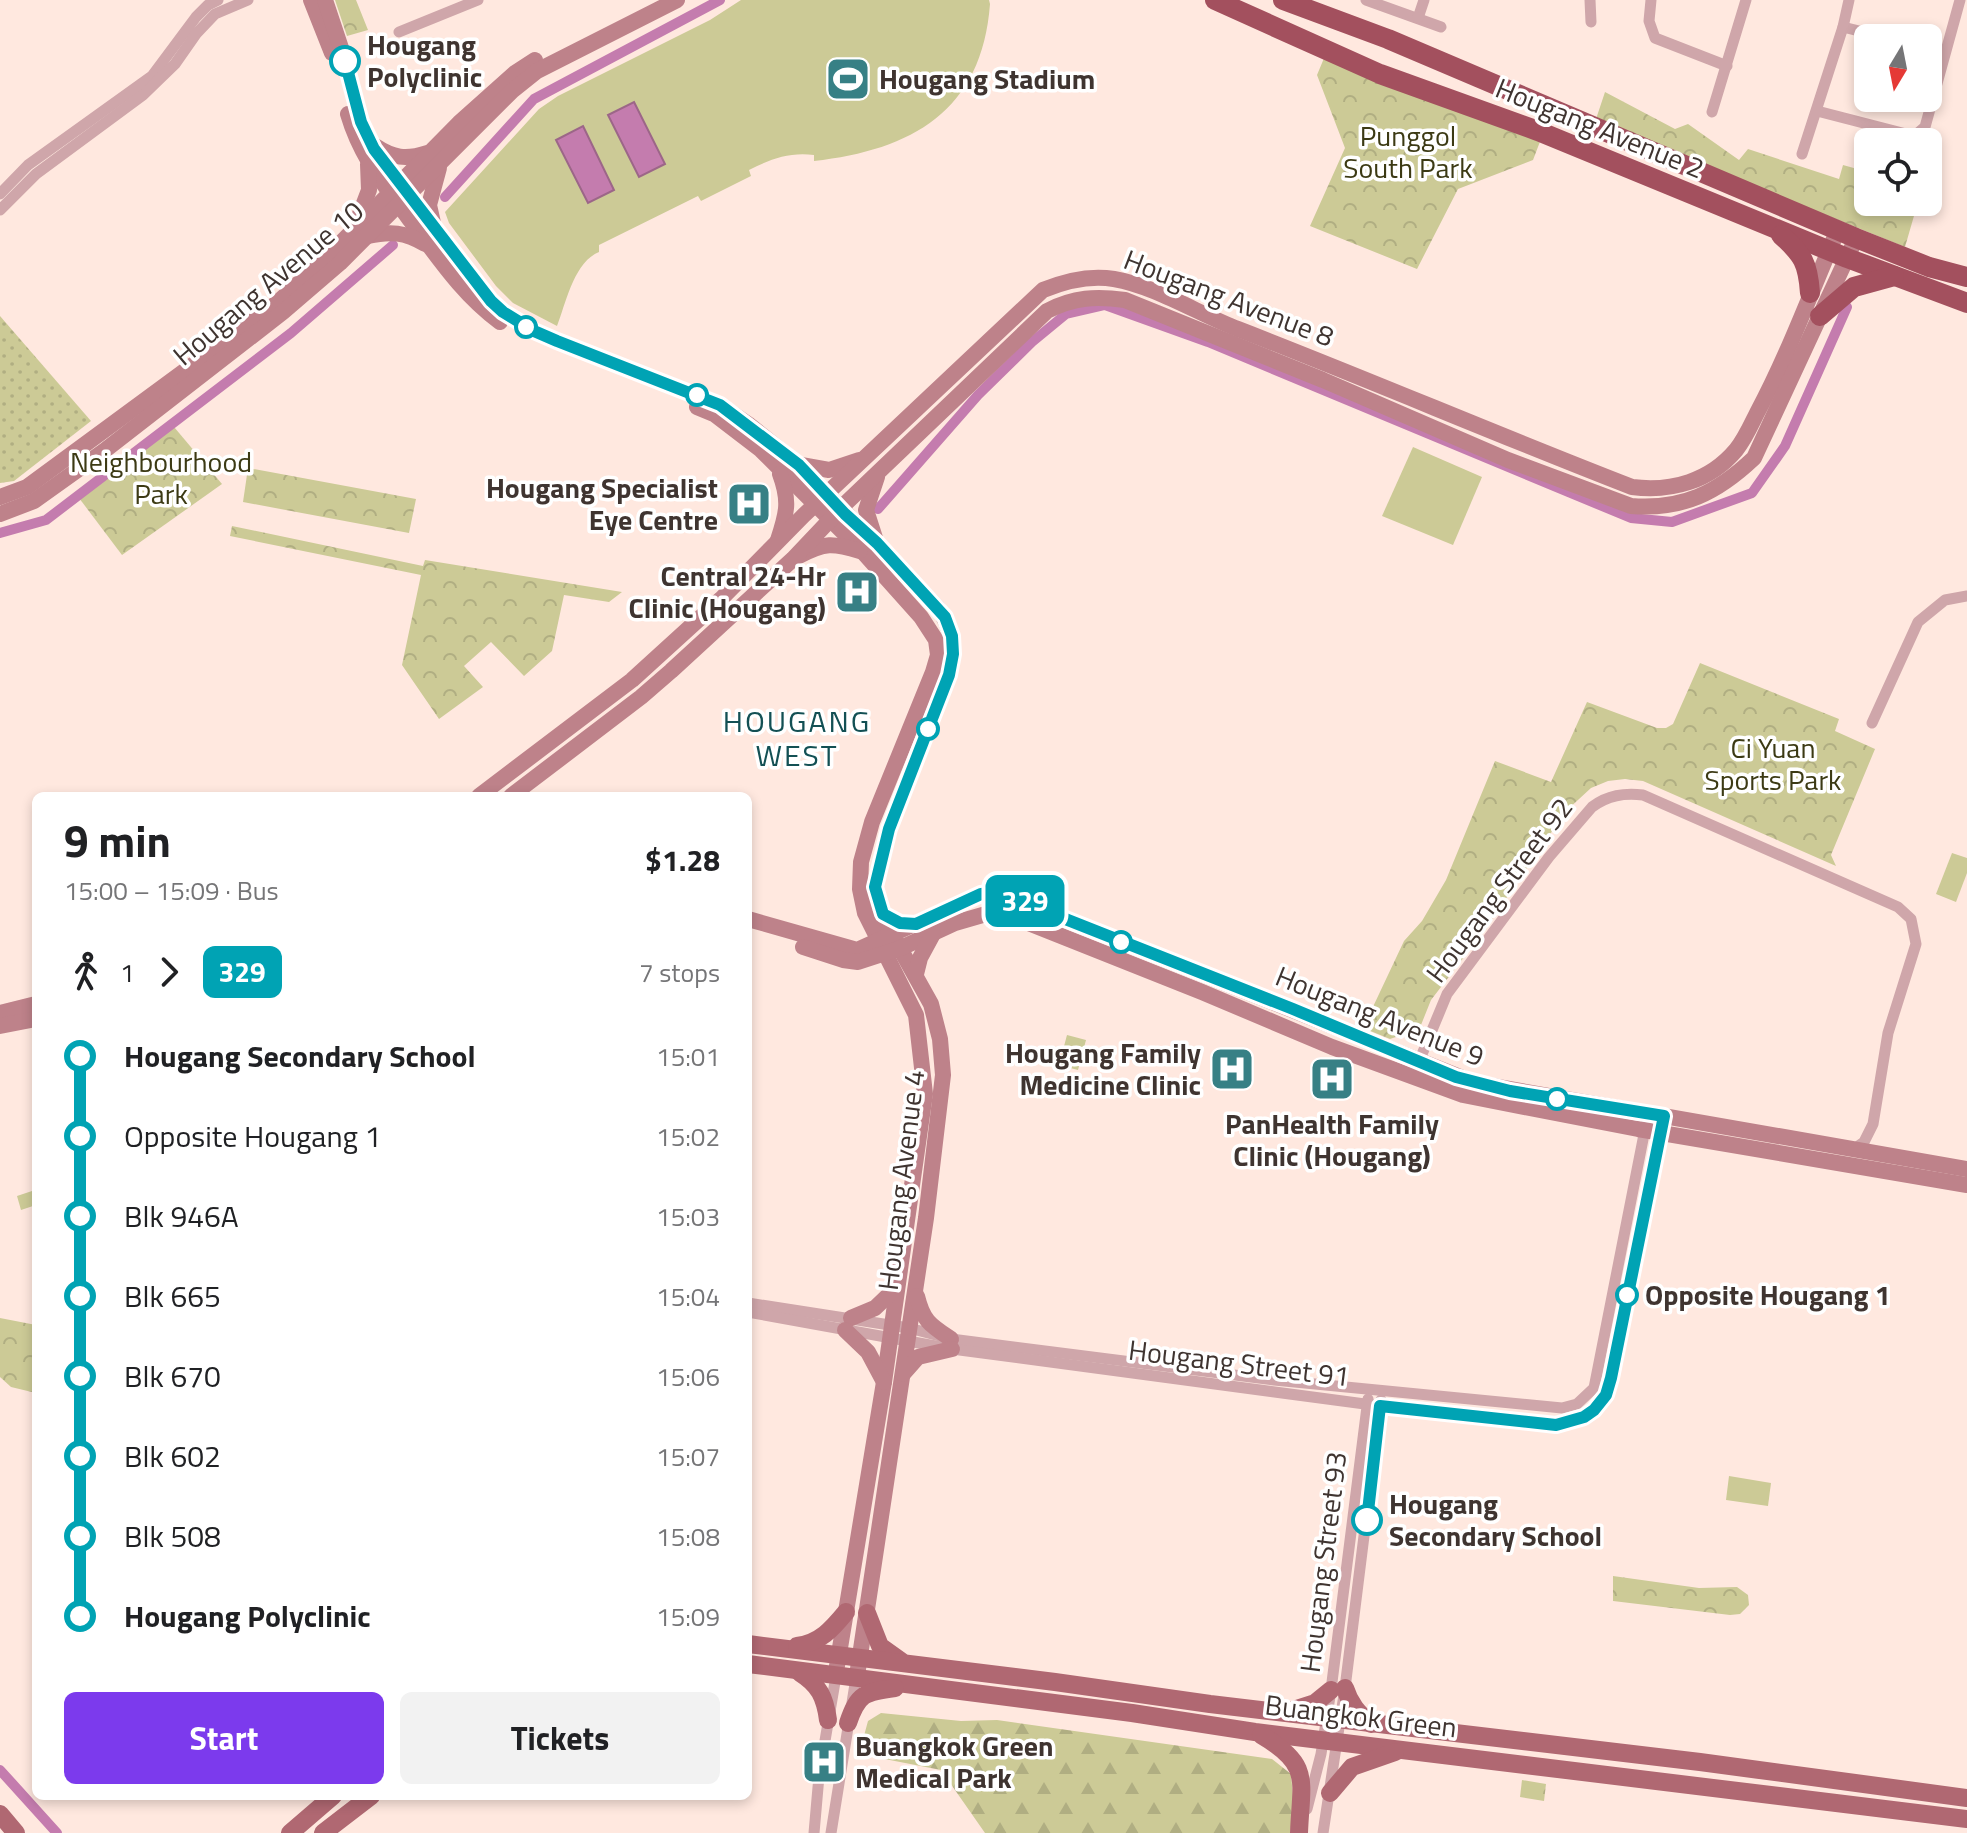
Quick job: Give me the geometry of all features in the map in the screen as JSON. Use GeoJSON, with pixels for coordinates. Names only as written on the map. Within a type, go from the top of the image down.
{"type":"FeatureCollection","features":[{"type":"Feature","properties":{"kind":"highway","name":"Hougang Avenue 2"},"geometry":{"type":"LineString","coordinates":[[1215,0],[1380,74],[1538,131],[1838,254],[1967,303]]}},
{"type":"Feature","properties":{"kind":"highway","name":"Hougang Avenue 2"},"geometry":{"type":"LineString","coordinates":[[1283,0],[1388,39],[1846,234],[1929,267],[1967,277]]}},
{"type":"Feature","properties":{"kind":"highway"},"geometry":{"type":"LineString","coordinates":[[1380,74],[1367,58],[1367,51],[1388,39]]}},
{"type":"Feature","properties":{"kind":"highway"},"geometry":{"type":"LineString","coordinates":[[1775,228],[1803,257],[1808,268],[1810,293]]}},
{"type":"Feature","properties":{"kind":"highway"},"geometry":{"type":"LineString","coordinates":[[1820,316],[1854,287],[1894,276]]}},
{"type":"Feature","properties":{"kind":"main road"},"geometry":{"type":"LineString","coordinates":[[786,1648],[808,1645],[825,1636],[846,1612]]}},
{"type":"Feature","properties":{"kind":"main road"},"geometry":{"type":"LineString","coordinates":[[867,1613],[880,1646],[903,1663]]}},
{"type":"Feature","properties":{"kind":"main road","name":"Buangkok Green"},"geometry":{"type":"LineString","coordinates":[[752,1644],[1967,1798]]}},
{"type":"Feature","properties":{"kind":"main road","name":"Buangkok Green"},"geometry":{"type":"LineString","coordinates":[[752,1665],[1255,1732],[1967,1819]]}},
{"type":"Feature","properties":{"kind":"main road"},"geometry":{"type":"LineString","coordinates":[[797,1671],[812,1680],[822,1692],[828,1720]]}},
{"type":"Feature","properties":{"kind":"main road"},"geometry":{"type":"LineString","coordinates":[[848,1723],[855,1703],[865,1694],[918,1685]]}},
{"type":"Feature","properties":{"kind":"main road"},"geometry":{"type":"LineString","coordinates":[[1283,1713],[1315,1703],[1338,1689],[1371,1724]]}},
{"type":"Feature","properties":{"kind":"main road"},"geometry":{"type":"LineString","coordinates":[[1255,1732],[1282,1747],[1294,1759],[1301,1785],[1300,1833]]}},
{"type":"Feature","properties":{"kind":"main road"},"geometry":{"type":"LineString","coordinates":[[1330,1793],[1352,1767],[1406,1750]]}},
{"type":"Feature","properties":{"kind":"main road"},"geometry":{"type":"LineString","coordinates":[[290,1833],[325,1800]]}},
{"type":"Feature","properties":{"kind":"main road"},"geometry":{"type":"LineString","coordinates":[[323,1833],[362,1800]]}},
{"type":"Feature","properties":{"kind":"main road"},"geometry":{"type":"LineString","coordinates":[[0,1814],[16,1833]]}},
{"type":"Feature","properties":{"kind":"street"},"geometry":{"type":"LineString","coordinates":[[0,194],[28,165],[152,76],[196,17],[218,0]]}},
{"type":"Feature","properties":{"kind":"street"},"geometry":{"type":"LineString","coordinates":[[0,210],[36,174],[135,103],[175,64],[215,14],[248,0]]}},
{"type":"Feature","properties":{"kind":"street","name":"Hougang Avenue 4"},"geometry":{"type":"LineString","coordinates":[[311,0],[331,51],[355,137],[367,163],[433,225],[491,301],[534,331],[714,414],[835,514],[862,551],[930,628],[936,640],[938,655],[933,672],[867,837],[861,862],[860,889],[909,978],[931,1004],[940,1039],[943,1075],[915,1291],[856,1678]]}},
{"type":"Feature","properties":{"kind":"street","name":"Hougang Avenue 4"},"geometry":{"type":"LineString","coordinates":[[325,0],[361,122],[370,142],[430,246],[466,293],[510,330],[527,340],[720,405],[799,465],[821,500]]}},
{"type":"Feature","properties":{"kind":"street"},"geometry":{"type":"LineString","coordinates":[[446,0],[452,12]]}},
{"type":"Feature","properties":{"kind":"street"},"geometry":{"type":"LineString","coordinates":[[399,32],[478,0]]}},
{"type":"Feature","properties":{"kind":"street","name":"Hougang Avenue 10"},"geometry":{"type":"LineString","coordinates":[[0,497],[27,487],[267,311],[362,230],[515,73],[653,0]]}},
{"type":"Feature","properties":{"kind":"street","name":"Hougang Avenue 10"},"geometry":{"type":"LineString","coordinates":[[435,158],[537,71],[677,0]]}},
{"type":"Feature","properties":{"kind":"street"},"geometry":{"type":"LineString","coordinates":[[1366,0],[1441,27]]}},
{"type":"Feature","properties":{"kind":"street"},"geometry":{"type":"LineString","coordinates":[[1418,18],[1424,0]]}},
{"type":"Feature","properties":{"kind":"street"},"geometry":{"type":"LineString","coordinates":[[1590,0],[1591,22]]}},
{"type":"Feature","properties":{"kind":"street"},"geometry":{"type":"LineString","coordinates":[[1651,0],[1649,21],[1655,38],[1727,66]]}},
{"type":"Feature","properties":{"kind":"street"},"geometry":{"type":"LineString","coordinates":[[1712,112],[1746,0]]}},
{"type":"Feature","properties":{"kind":"street"},"geometry":{"type":"LineString","coordinates":[[1802,154],[1849,0]]}},
{"type":"Feature","properties":{"kind":"street"},"geometry":{"type":"LineString","coordinates":[[1817,111],[1910,135],[1918,133],[1925,127],[1960,0]]}},
{"type":"Feature","properties":{"kind":"street"},"geometry":{"type":"LineString","coordinates":[[1843,27],[1854,30]]}},
{"type":"Feature","properties":{"kind":"street"},"geometry":{"type":"LineString","coordinates":[[370,142],[396,158],[435,158],[429,205],[433,225]]}},
{"type":"Feature","properties":{"kind":"street"},"geometry":{"type":"LineString","coordinates":[[367,163],[369,190],[362,230],[409,235],[430,246]]}},
{"type":"Feature","properties":{"kind":"street","name":"Hougang Avenue 10"},"geometry":{"type":"LineString","coordinates":[[0,514],[34,501],[104,451],[283,312],[340,263],[362,230]]}},
{"type":"Feature","properties":{"kind":"street","name":"Hougang Avenue 8"},"geometry":{"type":"LineString","coordinates":[[498,792],[641,697],[793,559],[835,514],[1047,311],[1077,298],[1099,296],[1125,300],[1323,380],[1508,460],[1631,506],[1649,507],[1681,503],[1710,493],[1754,458],[1820,316],[1846,234]]}},
{"type":"Feature","properties":{"kind":"street","name":"Hougang Avenue 8"},"geometry":{"type":"LineString","coordinates":[[497,792],[632,680],[1028,302],[1057,284],[1084,279],[1113,279],[1136,285],[1632,487],[1676,488],[1721,465],[1738,448],[1770,389],[1810,293],[1838,254]]}},
{"type":"Feature","properties":{"kind":"street"},"geometry":{"type":"LineString","coordinates":[[1323,380],[1329,364]]}},
{"type":"Feature","properties":{"kind":"street"},"geometry":{"type":"LineString","coordinates":[[1447,434],[1453,415]]}},
{"type":"Feature","properties":{"kind":"street"},"geometry":{"type":"LineString","coordinates":[[799,465],[829,470],[865,459]]}},
{"type":"Feature","properties":{"kind":"street"},"geometry":{"type":"LineString","coordinates":[[777,465],[787,493],[787,514],[777,544]]}},
{"type":"Feature","properties":{"kind":"street"},"geometry":{"type":"LineString","coordinates":[[877,543],[866,510],[879,472]]}},
{"type":"Feature","properties":{"kind":"street","name":"Hougang Avenue 4"},"geometry":{"type":"LineString","coordinates":[[835,514],[877,543],[945,617],[952,636],[949,675],[881,852],[875,887],[876,917]]}},
{"type":"Feature","properties":{"kind":"street"},"geometry":{"type":"LineString","coordinates":[[793,559],[816,547],[833,543],[862,551]]}},
{"type":"Feature","properties":{"kind":"street"},"geometry":{"type":"LineString","coordinates":[[1872,723],[1918,622],[1945,600],[1967,596]]}},
{"type":"Feature","properties":{"kind":"street","name":"Hougang Street 92"},"geometry":{"type":"LineString","coordinates":[[1416,1068],[1452,986],[1574,827],[1600,801],[1619,795],[1643,795],[1853,886],[1898,907],[1911,919],[1916,944],[1888,1033],[1873,1124],[1864,1142],[1853,1150]]}},
{"type":"Feature","properties":{"kind":"street","name":"Hougang Avenue 9"},"geometry":{"type":"LineString","coordinates":[[890,944],[916,924],[981,894],[997,892],[1416,1068],[1451,1091],[1493,1102],[1853,1150],[1967,1169]]}},
{"type":"Feature","properties":{"kind":"street","name":"Hougang Avenue 9"},"geometry":{"type":"LineString","coordinates":[[890,944],[933,934],[955,923],[986,914],[1021,920],[1332,1047],[1416,1068]]}},
{"type":"Feature","properties":{"kind":"street"},"geometry":{"type":"LineString","coordinates":[[857,956],[876,917],[916,924]]}},
{"type":"Feature","properties":{"kind":"street"},"geometry":{"type":"LineString","coordinates":[[752,920],[857,956],[909,978],[933,934]]}},
{"type":"Feature","properties":{"kind":"street"},"geometry":{"type":"LineString","coordinates":[[752,931],[843,960],[890,944]]}},
{"type":"Feature","properties":{"kind":"street","name":"Hougang Avenue 4"},"geometry":{"type":"LineString","coordinates":[[836,1676],[884,1382],[925,1094],[909,978]]}},
{"type":"Feature","properties":{"kind":"street"},"geometry":{"type":"LineString","coordinates":[[0,1013],[32,1005]]}},
{"type":"Feature","properties":{"kind":"street"},"geometry":{"type":"LineString","coordinates":[[0,1026],[32,1020]]}},
{"type":"Feature","properties":{"kind":"street","name":"Hougang Avenue 9"},"geometry":{"type":"LineString","coordinates":[[1655,1123],[1967,1185]]}},
{"type":"Feature","properties":{"kind":"street","name":"Hougang Street 91"},"geometry":{"type":"LineString","coordinates":[[951,1344],[1375,1391],[1562,1408],[1577,1404],[1594,1388],[1655,1123]]}},
{"type":"Feature","properties":{"kind":"street","name":"Hougang Street 91"},"geometry":{"type":"LineString","coordinates":[[848,1324],[951,1344],[1374,1405],[1556,1425],[1584,1417],[1602,1402],[1611,1378],[1655,1123]]}},
{"type":"Feature","properties":{"kind":"street","name":"Hougang Street 92"},"geometry":{"type":"LineString","coordinates":[[1873,1124],[1885,1156]]}},
{"type":"Feature","properties":{"kind":"street"},"geometry":{"type":"LineString","coordinates":[[752,1312],[848,1324],[875,1308],[897,1287]]}},
{"type":"Feature","properties":{"kind":"street"},"geometry":{"type":"LineString","coordinates":[[903,1374],[918,1357],[951,1344],[920,1312],[915,1291]]}},
{"type":"Feature","properties":{"kind":"street"},"geometry":{"type":"LineString","coordinates":[[752,1304],[848,1324],[884,1382]]}},
{"type":"Feature","properties":{"kind":"street","name":"Hougang Street 93"},"geometry":{"type":"LineString","coordinates":[[1330,1741],[1375,1391]]}},
{"type":"Feature","properties":{"kind":"street"},"geometry":{"type":"LineString","coordinates":[[1448,1414],[1450,1398]]}},
{"type":"Feature","properties":{"kind":"street"},"geometry":{"type":"LineString","coordinates":[[814,1833],[819,1776],[836,1676]]}},
{"type":"Feature","properties":{"kind":"street"},"geometry":{"type":"LineString","coordinates":[[831,1833],[856,1678]]}},
{"type":"Feature","properties":{"kind":"street"},"geometry":{"type":"LineString","coordinates":[[1323,1833],[1330,1793],[1330,1741]]}},
{"type":"Feature","properties":{"kind":"street"},"geometry":{"type":"LineString","coordinates":[[1300,1833],[1330,1741]]}},
{"type":"Feature","properties":{"kind":"green space"},"geometry":{"type":"Polygon","coordinates":[[[335,0],[356,0],[368,30],[347,36],[335,0]]]}},
{"type":"Feature","properties":{"kind":"green space"},"geometry":{"type":"Polygon","coordinates":[[[741,0],[989,0],[990,4],[984,41],[973,72],[957,98],[936,118],[911,135],[882,147],[849,155],[814,161],[814,155],[773,160],[749,170],[751,176],[701,201],[698,196],[599,245],[599,252],[590,257],[577,274],[557,326],[513,303],[496,286],[449,223],[445,212],[539,109],[558,96],[710,20],[741,0]]]}},
{"type":"Feature","properties":{"kind":"green space","name":"Punggol South Park"},"geometry":{"type":"Polygon","coordinates":[[[1327,51],[1541,139],[1533,160],[1458,189],[1417,269],[1310,226],[1345,148],[1317,75],[1327,51]]]}},
{"type":"Feature","properties":{"kind":"green space"},"geometry":{"type":"Polygon","coordinates":[[[1605,92],[1675,129],[1688,124],[1739,160],[1748,149],[1839,179],[1843,165],[1854,168],[1854,216],[1914,216],[1905,247],[1595,122],[1605,92]]]}},
{"type":"Feature","properties":{"kind":"green space"},"geometry":{"type":"Polygon","coordinates":[[[0,316],[91,421],[14,481],[0,483],[0,316]]]}},
{"type":"Feature","properties":{"kind":"green space","name":"Neighbourhood Park"},"geometry":{"type":"Polygon","coordinates":[[[169,421],[222,484],[122,555],[76,494],[169,421]]]}},
{"type":"Feature","properties":{"kind":"green space"},"geometry":{"type":"Polygon","coordinates":[[[1413,447],[1482,477],[1453,545],[1382,516],[1413,447]]]}},
{"type":"Feature","properties":{"kind":"green space"},"geometry":{"type":"Polygon","coordinates":[[[248,468],[416,499],[409,533],[243,502],[248,468]]]}},
{"type":"Feature","properties":{"kind":"green space"},"geometry":{"type":"Polygon","coordinates":[[[232,526],[423,566],[425,560],[622,592],[609,602],[564,595],[552,651],[524,676],[491,642],[464,666],[483,687],[439,719],[402,665],[421,575],[230,536],[232,526]]]}},
{"type":"Feature","properties":{"kind":"green space","name":"Ci Yuan Sports Park"},"geometry":{"type":"Polygon","coordinates":[[[1700,663],[1839,719],[1835,731],[1875,749],[1831,855],[1836,866],[1643,781],[1608,781],[1591,788],[1566,811],[1481,935],[1431,1000],[1421,1025],[1416,1030],[1390,1039],[1363,1028],[1404,941],[1422,921],[1446,880],[1495,761],[1551,782],[1587,702],[1657,728],[1666,728],[1673,724],[1700,663]]]}},
{"type":"Feature","properties":{"kind":"green space"},"geometry":{"type":"Polygon","coordinates":[[[1952,853],[1967,858],[1967,873],[1956,902],[1936,894],[1952,853]]]}},
{"type":"Feature","properties":{"kind":"green space"},"geometry":{"type":"Polygon","coordinates":[[[1067,1035],[1086,1040],[1078,1070],[1059,1065],[1067,1035]]]}},
{"type":"Feature","properties":{"kind":"green space"},"geometry":{"type":"Polygon","coordinates":[[[32,1191],[32,1206],[21,1210],[17,1196],[32,1191]]]}},
{"type":"Feature","properties":{"kind":"green space"},"geometry":{"type":"Polygon","coordinates":[[[0,1318],[32,1324],[32,1392],[11,1387],[0,1377],[0,1318]]]}},
{"type":"Feature","properties":{"kind":"green space"},"geometry":{"type":"Polygon","coordinates":[[[1729,1476],[1771,1483],[1768,1506],[1726,1500],[1729,1476]]]}},
{"type":"Feature","properties":{"kind":"green space"},"geometry":{"type":"Polygon","coordinates":[[[1613,1576],[1699,1588],[1737,1587],[1748,1595],[1749,1605],[1740,1614],[1730,1615],[1613,1601],[1613,1576]]]}},
{"type":"Feature","properties":{"kind":"green space"},"geometry":{"type":"Polygon","coordinates":[[[881,1713],[961,1721],[997,1720],[1272,1759],[1291,1774],[1294,1808],[1290,1833],[985,1833],[941,1770],[859,1754],[868,1721],[881,1713]]]}},
{"type":"Feature","properties":{"kind":"green space"},"geometry":{"type":"Polygon","coordinates":[[[1522,1780],[1546,1784],[1544,1801],[1520,1797],[1522,1780]]]}},
{"type":"Feature","properties":{"kind":"shaded area"},"geometry":{"type":"Polygon","coordinates":[[[634,102],[665,164],[639,177],[608,115],[634,102]]]}},
{"type":"Feature","properties":{"kind":"shaded area"},"geometry":{"type":"Polygon","coordinates":[[[583,126],[614,190],[588,203],[556,140],[583,126]]]}},
{"type":"Feature","properties":{"kind":"waterway"},"geometry":{"type":"LineString","coordinates":[[445,197],[534,99],[720,0]]}},
{"type":"Feature","properties":{"kind":"waterway"},"geometry":{"type":"LineString","coordinates":[[0,533],[46,520],[291,333],[393,245]]}},
{"type":"Feature","properties":{"kind":"waterway"},"geometry":{"type":"LineString","coordinates":[[878,509],[978,395],[1032,342],[1066,314],[1105,305],[1208,342],[1631,518],[1672,522],[1752,493],[1785,446],[1847,307]]}},
{"type":"Feature","properties":{"kind":"waterway"},"geometry":{"type":"LineString","coordinates":[[0,1770],[57,1833]]}},
{"type":"Feature","properties":{"kind":"bus line","name":"329"},"geometry":{"type":"LineString","coordinates":[[345,61],[361,122],[374,149],[491,301],[534,331],[720,405],[748,424],[799,465],[945,617],[952,636],[949,675],[881,852],[875,887],[883,914],[892,921],[916,924],[981,894],[997,892],[1013,896],[1102,935],[1293,1009],[1456,1077],[1510,1091],[1664,1116],[1611,1378],[1602,1402],[1584,1417],[1556,1425],[1380,1406],[1367,1520]]}},
{"type":"Feature","properties":{"kind":"place","name":"Hougang Polyclinic"},"geometry":{"type":"Point","coordinates":[345,61]}},
{"type":"Feature","properties":{"kind":"place","name":"Hougang Stadium"},"geometry":{"type":"Point","coordinates":[848,79]}},
{"type":"Feature","properties":{"kind":"place","name":"Hougang Specialist Eye Centre"},"geometry":{"type":"Point","coordinates":[749,504]}},
{"type":"Feature","properties":{"kind":"place","name":"Central 24-Hr Clinic (Hougang)"},"geometry":{"type":"Point","coordinates":[857,592]}},
{"type":"Feature","properties":{"kind":"place","name":"Hougang Family Medicine Clinic"},"geometry":{"type":"Point","coordinates":[1232,1069]}},
{"type":"Feature","properties":{"kind":"place","name":"PanHealth Family Clinic (Hougang)"},"geometry":{"type":"Point","coordinates":[1332,1079]}},
{"type":"Feature","properties":{"kind":"place","name":"Opposite Hougang 1"},"geometry":{"type":"Point","coordinates":[1627,1295]}},
{"type":"Feature","properties":{"kind":"place","name":"Hougang Secondary School"},"geometry":{"type":"Point","coordinates":[1367,1520]}},
{"type":"Feature","properties":{"kind":"place","name":"Buangkok Green Medical Park"},"geometry":{"type":"Point","coordinates":[824,1762]}},
{"type":"Feature","properties":{"kind":"district","name":"HOUGANG WEST"},"geometry":{"type":"Point","coordinates":[797,739]}}]}
